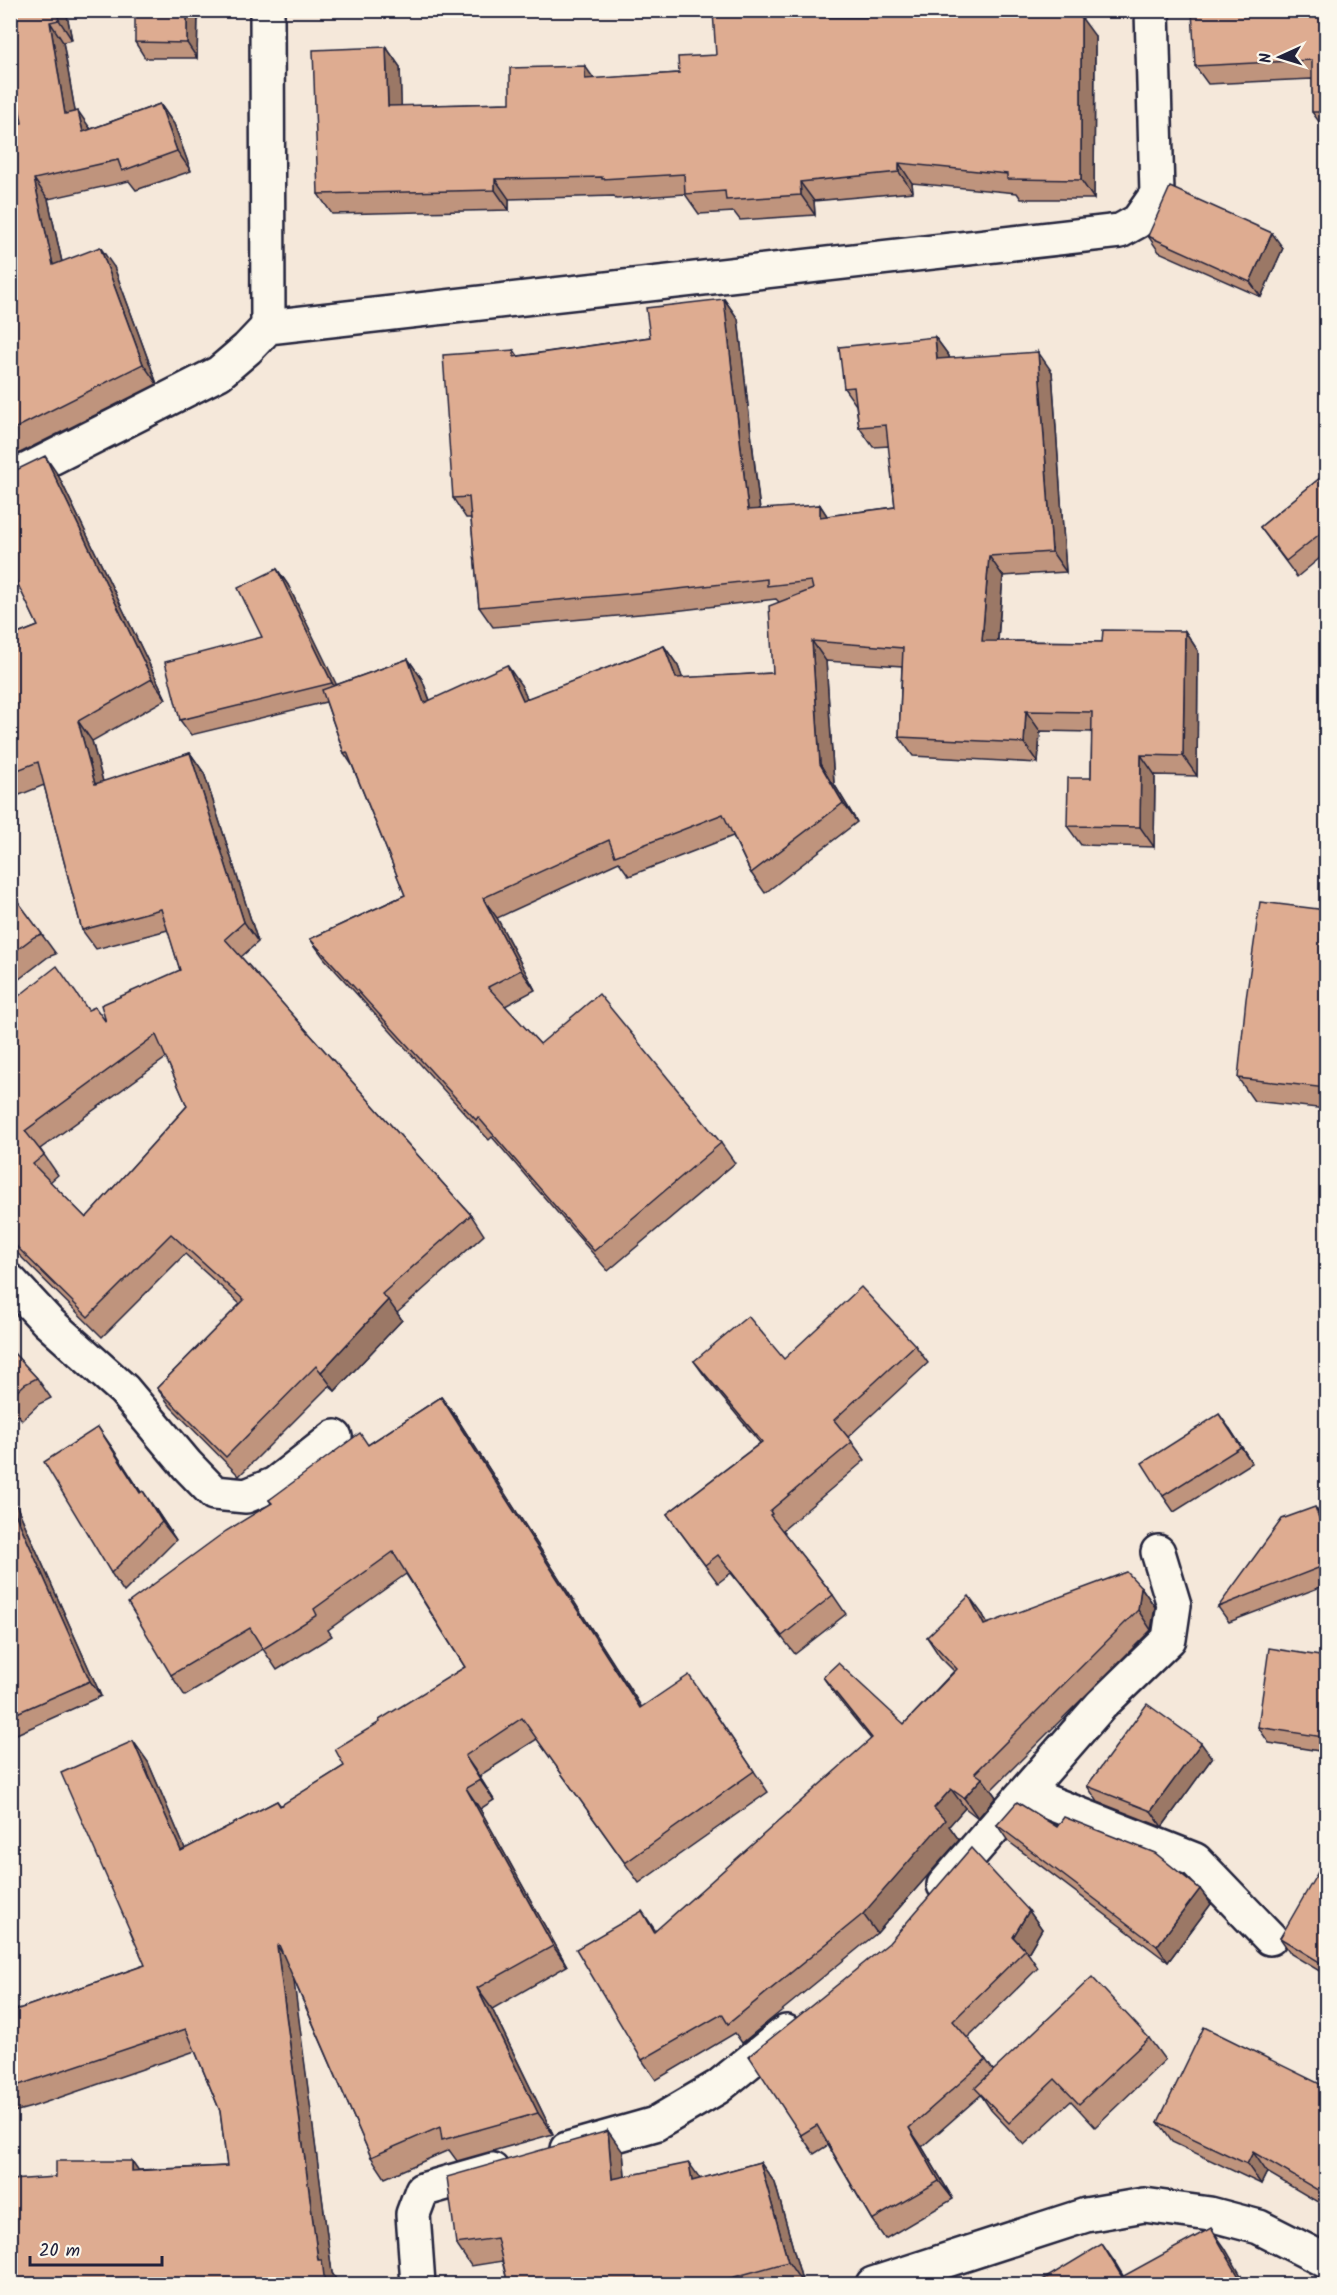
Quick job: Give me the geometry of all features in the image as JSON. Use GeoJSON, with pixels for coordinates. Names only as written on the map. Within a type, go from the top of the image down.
{"type":"FeatureCollection","features":[{"type":"Feature","properties":{"kind":"street"},"geometry":{"type":"LineString","coordinates":[[267,10],[268,327]]}},
{"type":"Feature","properties":{"kind":"street"},"geometry":{"type":"LineString","coordinates":[[10,479],[219,373],[268,327],[1120,231],[1138,221],[1157,194],[1152,10]]}},
{"type":"Feature","properties":{"kind":"street"},"geometry":{"type":"LineString","coordinates":[[10,1281],[47,1321],[124,1390],[214,1493],[246,1496],[275,1484],[335,1437]]}},
{"type":"Feature","properties":{"kind":"street"},"geometry":{"type":"LineString","coordinates":[[927,1904],[1101,1705],[1169,1639],[1174,1605],[1158,1552]]}},
{"type":"Feature","properties":{"kind":"street"},"geometry":{"type":"LineString","coordinates":[[1025,1792],[1194,1860],[1270,1938]]}},
{"type":"Feature","properties":{"kind":"street"},"geometry":{"type":"LineString","coordinates":[[418,2284],[413,2214],[422,2190],[655,2124],[718,2087],[807,2015]]}},
{"type":"Feature","properties":{"kind":"street"},"geometry":{"type":"LineString","coordinates":[[873,2284],[1086,2215],[1144,2205],[1210,2214],[1259,2227],[1326,2261]]}},
{"type":"Feature","properties":{"kind":"building"},"geometry":{"type":"Polygon","coordinates":[[[10,10],[56,10],[59,20],[50,22],[65,114],[78,111],[83,132],[160,104],[177,151],[122,171],[118,160],[34,179],[53,265],[100,247],[143,364],[10,431],[10,126],[22,123],[10,51],[10,10]]]}},
{"type":"Feature","properties":{"kind":"building"},"geometry":{"type":"Polygon","coordinates":[[[135,10],[187,10],[187,43],[135,42],[135,10]]]}},
{"type":"Feature","properties":{"kind":"building"},"geometry":{"type":"Polygon","coordinates":[[[781,10],[782,17],[1081,17],[1081,180],[1007,179],[1007,174],[899,163],[899,172],[800,182],[801,195],[726,200],[725,191],[685,194],[684,174],[602,179],[602,177],[495,179],[495,190],[318,194],[313,50],[386,47],[388,106],[510,103],[510,68],[585,66],[585,79],[679,73],[678,57],[716,55],[713,12],[781,10]]]}},
{"type":"Feature","properties":{"kind":"building"},"geometry":{"type":"Polygon","coordinates":[[[1192,10],[1326,10],[1326,112],[1312,112],[1312,60],[1195,66],[1192,10]]]}},
{"type":"Feature","properties":{"kind":"building"},"geometry":{"type":"Polygon","coordinates":[[[1170,187],[1272,233],[1250,282],[1148,236],[1170,187]]]}},
{"type":"Feature","properties":{"kind":"building"},"geometry":{"type":"Polygon","coordinates":[[[724,299],[748,510],[820,505],[820,517],[895,507],[886,425],[859,427],[854,387],[844,388],[839,347],[935,337],[937,359],[1038,352],[1052,552],[989,556],[982,641],[1102,642],[1103,630],[1185,631],[1183,756],[1141,755],[1140,827],[1067,826],[1068,778],[1091,778],[1092,712],[1026,711],[1024,743],[899,737],[903,648],[812,641],[820,764],[843,803],[751,873],[723,814],[615,856],[609,840],[483,898],[521,970],[488,987],[540,1044],[599,994],[721,1143],[594,1251],[478,1117],[476,1120],[310,939],[405,895],[347,752],[344,753],[322,690],[408,659],[424,703],[507,665],[523,700],[664,646],[676,678],[773,673],[769,606],[813,589],[811,581],[767,586],[767,579],[479,607],[469,497],[453,498],[443,355],[514,350],[514,357],[650,337],[646,308],[724,299]]]}},
{"type":"Feature","properties":{"kind":"building"},"geometry":{"type":"Polygon","coordinates":[[[45,456],[152,679],[78,721],[95,784],[190,753],[244,922],[225,939],[471,1215],[382,1294],[388,1300],[321,1372],[316,1366],[226,1457],[157,1388],[244,1300],[171,1234],[88,1317],[10,1240],[10,1003],[57,966],[88,1010],[95,1007],[106,1022],[101,1005],[180,970],[161,909],[82,930],[38,762],[10,773],[10,637],[38,626],[10,568],[10,473],[45,456]],[[156,1035],[25,1131],[44,1155],[33,1164],[86,1218],[187,1106],[156,1035]]]}},
{"type":"Feature","properties":{"kind":"building"},"geometry":{"type":"Polygon","coordinates":[[[1326,473],[1326,529],[1286,561],[1260,527],[1326,473]]]}},
{"type":"Feature","properties":{"kind":"building"},"geometry":{"type":"Polygon","coordinates":[[[277,569],[332,683],[180,720],[165,662],[262,637],[238,588],[277,569]]]}},
{"type":"Feature","properties":{"kind":"building"},"geometry":{"type":"Polygon","coordinates":[[[10,891],[42,934],[34,937],[10,955],[10,891]]]}},
{"type":"Feature","properties":{"kind":"building"},"geometry":{"type":"Polygon","coordinates":[[[1260,902],[1326,910],[1326,1088],[1238,1078],[1246,999],[1260,902]]]}},
{"type":"Feature","properties":{"kind":"building"},"geometry":{"type":"Polygon","coordinates":[[[861,1287],[915,1345],[834,1420],[852,1442],[770,1511],[772,1514],[770,1515],[833,1595],[782,1636],[718,1555],[705,1565],[667,1514],[762,1442],[694,1361],[748,1316],[784,1359],[861,1287]]]}},
{"type":"Feature","properties":{"kind":"building"},"geometry":{"type":"Polygon","coordinates":[[[10,1349],[37,1378],[25,1384],[10,1398],[10,1349]]]}},
{"type":"Feature","properties":{"kind":"building"},"geometry":{"type":"Polygon","coordinates":[[[441,1397],[640,1708],[689,1675],[754,1771],[625,1863],[522,1718],[465,1756],[480,1780],[466,1788],[553,1946],[477,1988],[538,2113],[442,2140],[440,2127],[371,2157],[279,1945],[277,1946],[318,2260],[322,2260],[325,2284],[10,2284],[10,2180],[56,2177],[56,2161],[132,2161],[132,2171],[227,2166],[220,2111],[186,2029],[10,2088],[10,2012],[145,1965],[61,1773],[133,1741],[181,1851],[277,1801],[280,1806],[344,1766],[335,1749],[465,1667],[393,1552],[314,1609],[317,1615],[263,1649],[250,1628],[171,1675],[128,1603],[226,1531],[272,1503],[269,1500],[360,1433],[368,1445],[441,1397]]]}},
{"type":"Feature","properties":{"kind":"building"},"geometry":{"type":"Polygon","coordinates":[[[1219,1414],[1241,1447],[1163,1496],[1142,1463],[1219,1414]]]}},
{"type":"Feature","properties":{"kind":"building"},"geometry":{"type":"Polygon","coordinates":[[[98,1427],[140,1493],[143,1491],[162,1522],[111,1573],[44,1462],[98,1427]]]}},
{"type":"Feature","properties":{"kind":"building"},"geometry":{"type":"Polygon","coordinates":[[[10,1502],[90,1681],[10,1716],[10,1502]]]}},
{"type":"Feature","properties":{"kind":"building"},"geometry":{"type":"Polygon","coordinates":[[[1315,1507],[1326,1537],[1326,1565],[1218,1607],[1282,1519],[1315,1507]]]}},
{"type":"Feature","properties":{"kind":"building"},"geometry":{"type":"Polygon","coordinates":[[[1127,1572],[1141,1587],[1138,1610],[975,1773],[982,1778],[964,1798],[951,1789],[934,1808],[945,1820],[863,1914],[728,2024],[722,2014],[642,2060],[576,1949],[642,1911],[654,1932],[872,1738],[823,1677],[838,1663],[904,1724],[957,1669],[927,1637],[969,1596],[984,1625],[1127,1572]]]}},
{"type":"Feature","properties":{"kind":"building"},"geometry":{"type":"Polygon","coordinates":[[[1269,1648],[1326,1657],[1326,1715],[1323,1737],[1258,1727],[1269,1648]]]}},
{"type":"Feature","properties":{"kind":"building"},"geometry":{"type":"Polygon","coordinates":[[[1147,1704],[1201,1743],[1151,1811],[1087,1786],[1147,1704]]]}},
{"type":"Feature","properties":{"kind":"building"},"geometry":{"type":"Polygon","coordinates":[[[1017,1802],[1057,1827],[1064,1817],[1155,1853],[1200,1889],[1157,1946],[997,1825],[1017,1802]]]}},
{"type":"Feature","properties":{"kind":"building"},"geometry":{"type":"Polygon","coordinates":[[[971,1848],[1029,1911],[1013,1937],[1025,1950],[953,2021],[986,2060],[909,2128],[939,2181],[872,2220],[817,2125],[801,2135],[749,2056],[889,1943],[971,1848]]]}},
{"type":"Feature","properties":{"kind":"building"},"geometry":{"type":"Polygon","coordinates":[[[1318,1872],[1326,1877],[1326,1966],[1280,1938],[1318,1872]]]}},
{"type":"Feature","properties":{"kind":"building"},"geometry":{"type":"Polygon","coordinates":[[[1092,1977],[1149,2038],[1079,2104],[1055,2079],[1009,2123],[975,2088],[1092,1977]]]}},
{"type":"Feature","properties":{"kind":"building"},"geometry":{"type":"Polygon","coordinates":[[[1204,2027],[1326,2087],[1326,2195],[1253,2152],[1247,2164],[1158,2122],[1204,2027]]]}},
{"type":"Feature","properties":{"kind":"building"},"geometry":{"type":"Polygon","coordinates":[[[608,2131],[612,2179],[689,2163],[692,2181],[760,2162],[788,2262],[714,2284],[508,2284],[497,2238],[456,2244],[447,2177],[608,2131]]]}},
{"type":"Feature","properties":{"kind":"building"},"geometry":{"type":"Polygon","coordinates":[[[1211,2228],[1243,2284],[1036,2284],[1102,2244],[1122,2277],[1211,2228]]]}},
{"type":"Feature","properties":{"kind":"building"},"geometry":{"type":"Polygon","coordinates":[[[866,2281],[867,2284],[848,2284],[854,2282],[866,2281]]]}}]}
